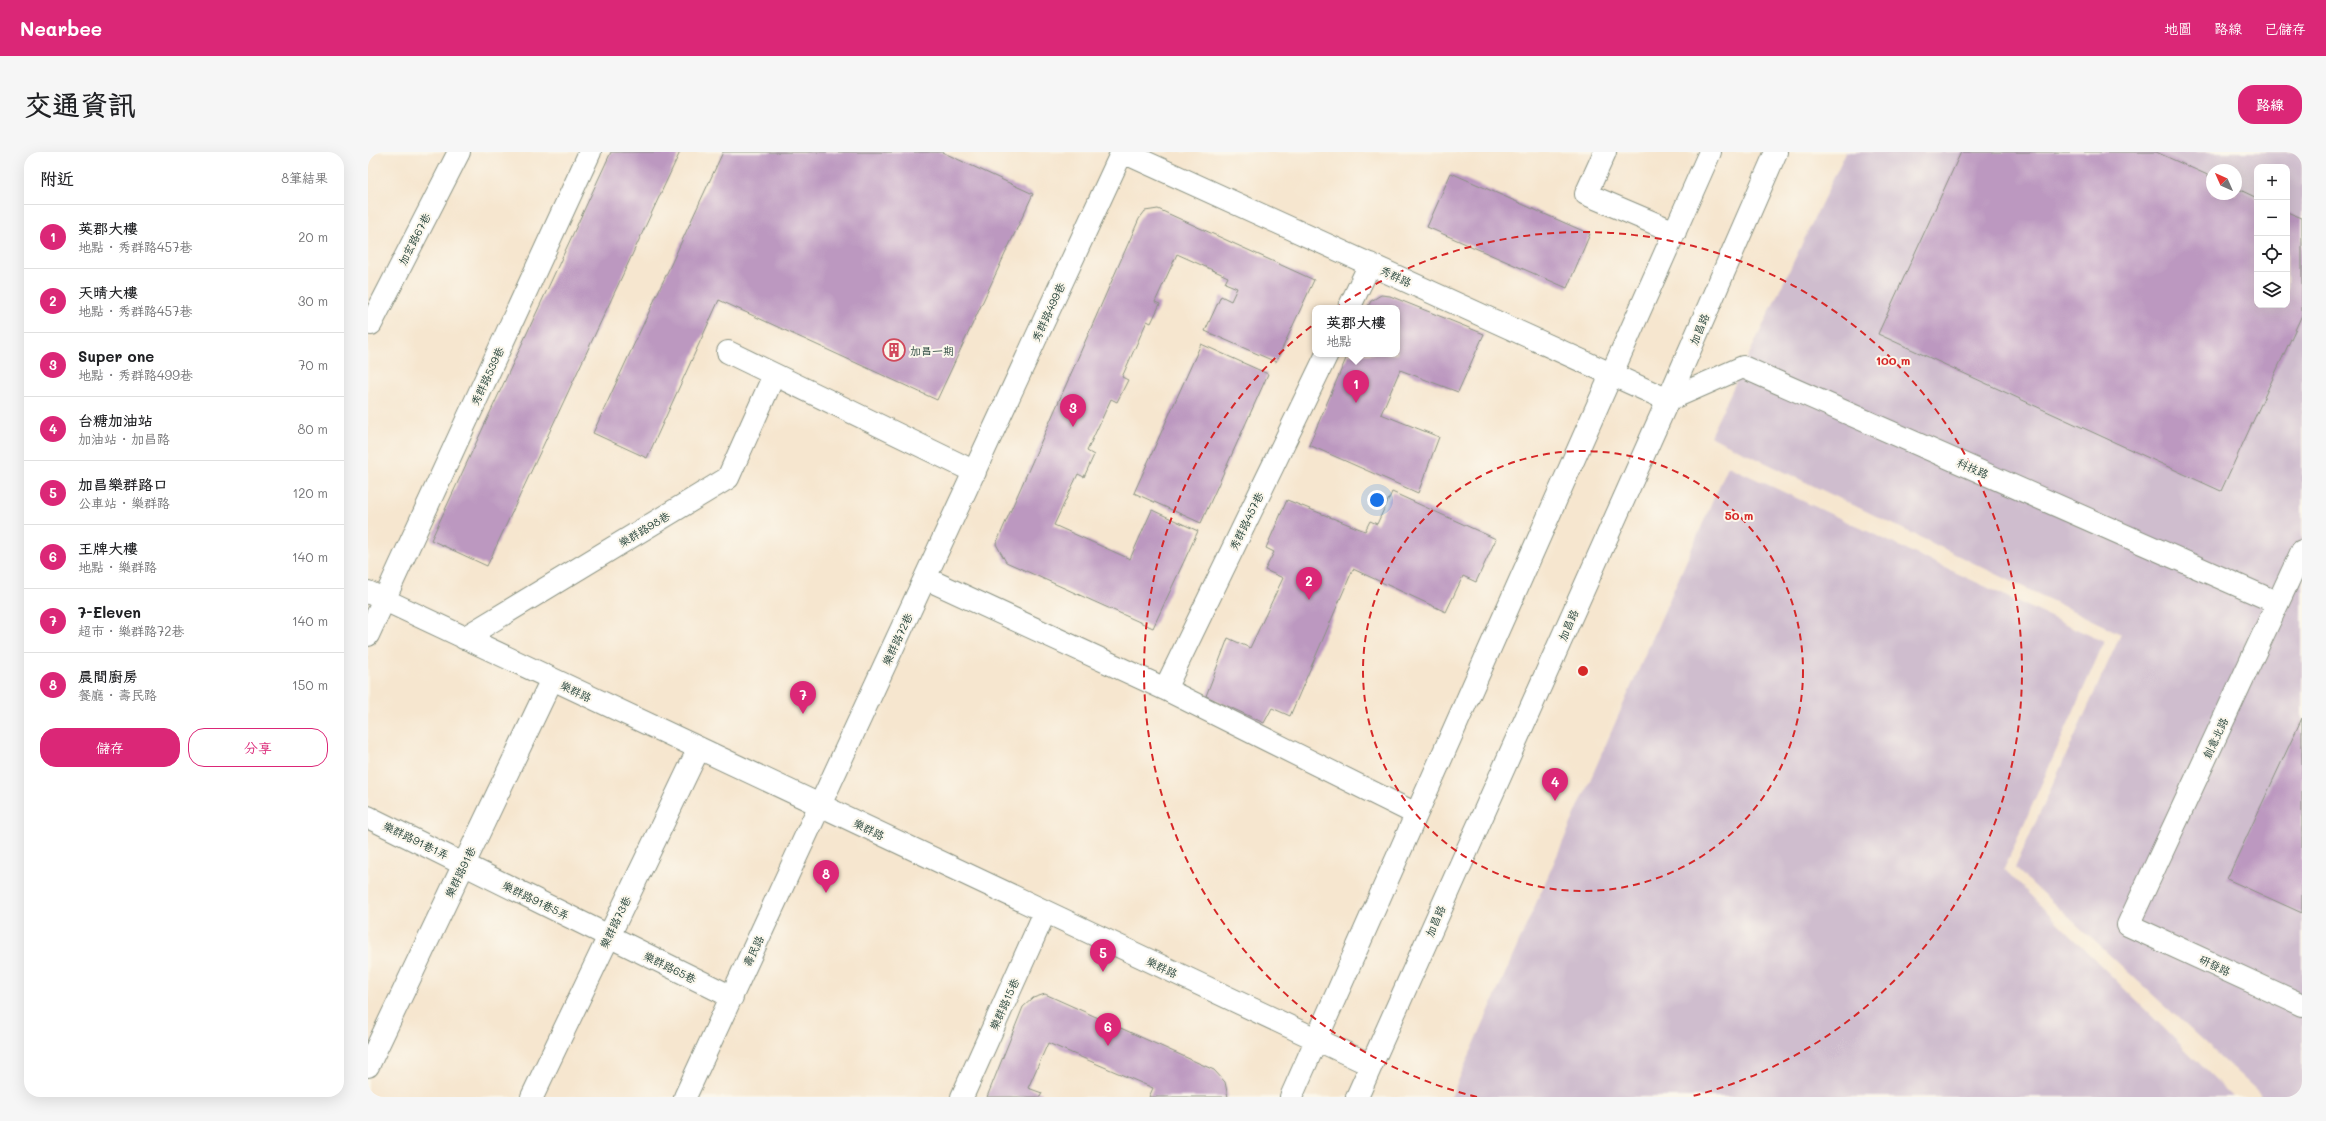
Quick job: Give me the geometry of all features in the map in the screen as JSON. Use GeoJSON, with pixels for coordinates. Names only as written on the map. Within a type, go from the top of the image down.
{"type":"FeatureCollection","features":[{"type":"Feature","properties":{"kind":"street","name":"加宏路67巷"},"geometry":{"type":"LineString","coordinates":[[368,322],[371,324],[459,152]]}},
{"type":"Feature","properties":{"kind":"street","name":"秀群路539巷"},"geometry":{"type":"LineString","coordinates":[[368,635],[376,596],[590,152]]}},
{"type":"Feature","properties":{"kind":"street","name":"秀群路"},"geometry":{"type":"LineString","coordinates":[[1123,152],[1668,400]]}},
{"type":"Feature","properties":{"kind":"street","name":"秀群路499巷"},"geometry":{"type":"LineString","coordinates":[[975,472],[1123,152]]}},
{"type":"Feature","properties":{"kind":"street"},"geometry":{"type":"LineString","coordinates":[[1604,152],[1586,194],[1675,232]]}},
{"type":"Feature","properties":{"kind":"street"},"geometry":{"type":"LineString","coordinates":[[1291,1097],[1710,152]]}},
{"type":"Feature","properties":{"kind":"street","name":"加昌路"},"geometry":{"type":"LineString","coordinates":[[1357,1097],[1668,400],[1776,152]]}},
{"type":"Feature","properties":{"kind":"street"},"geometry":{"type":"LineString","coordinates":[[1350,305],[1370,264]]}},
{"type":"Feature","properties":{"kind":"street"},"geometry":{"type":"LineString","coordinates":[[728,352],[975,472]]}},
{"type":"Feature","properties":{"kind":"street","name":"秀群路457巷"},"geometry":{"type":"LineString","coordinates":[[1165,689],[1326,357]]}},
{"type":"Feature","properties":{"kind":"street","name":"科技路"},"geometry":{"type":"LineString","coordinates":[[1668,400],[1743,367],[2278,603]]}},
{"type":"Feature","properties":{"kind":"street","name":"樂群路98巷"},"geometry":{"type":"LineString","coordinates":[[464,638],[728,478],[774,375]]}},
{"type":"Feature","properties":{"kind":"street","name":"樂群路72巷"},"geometry":{"type":"LineString","coordinates":[[819,805],[975,472]]}},
{"type":"Feature","properties":{"kind":"street","name":"創意北路"},"geometry":{"type":"LineString","coordinates":[[2128,925],[2302,551]]}},
{"type":"Feature","properties":{"kind":"street"},"geometry":{"type":"LineString","coordinates":[[925,578],[1165,689],[1416,814]]}},
{"type":"Feature","properties":{"kind":"street","name":"樂群路"},"geometry":{"type":"LineString","coordinates":[[376,596],[1316,1040],[1371,1064]]}},
{"type":"Feature","properties":{"kind":"street","name":"樂群路91巷"},"geometry":{"type":"LineString","coordinates":[[368,1066],[552,679]]}},
{"type":"Feature","properties":{"kind":"street","name":"樂群路73巷"},"geometry":{"type":"LineString","coordinates":[[532,1097],[698,748]]}},
{"type":"Feature","properties":{"kind":"street","name":"壽民路"},"geometry":{"type":"LineString","coordinates":[[685,1097],[819,805]]}},
{"type":"Feature","properties":{"kind":"street","name":"樂群路91巷1弄"},"geometry":{"type":"LineString","coordinates":[[368,817],[464,864]]}},
{"type":"Feature","properties":{"kind":"street","name":"樂群路91巷5弄"},"geometry":{"type":"LineString","coordinates":[[464,864],[608,936]]}},
{"type":"Feature","properties":{"kind":"street","name":"樂群路15巷"},"geometry":{"type":"LineString","coordinates":[[962,1097],[1045,912]]}},
{"type":"Feature","properties":{"kind":"street","name":"研發路"},"geometry":{"type":"LineString","coordinates":[[2128,925],[2302,1005]]}},
{"type":"Feature","properties":{"kind":"street","name":"樂群路65巷"},"geometry":{"type":"LineString","coordinates":[[608,936],[732,997]]}},
{"type":"Feature","properties":{"kind":"shaded area"},"geometry":{"type":"Polygon","coordinates":[[[1846,152],[2302,152],[2302,1097],[2264,1097],[2015,868],[2121,634],[1710,436],[1846,152]]]}},
{"type":"Feature","properties":{"kind":"shaded area"},"geometry":{"type":"Polygon","coordinates":[[[1728,466],[2104,642],[2004,869],[2233,1097],[1451,1097],[1728,466]]]}},
{"type":"Feature","properties":{"kind":"building"},"geometry":{"type":"Polygon","coordinates":[[[611,152],[680,152],[487,566],[431,540],[611,152]]]}},
{"type":"Feature","properties":{"kind":"building","name":"加昌一期"},"geometry":{"type":"Polygon","coordinates":[[[723,152],[942,152],[1033,194],[937,400],[719,300],[647,458],[593,433],[723,152]]]}},
{"type":"Feature","properties":{"kind":"building"},"geometry":{"type":"Polygon","coordinates":[[[1961,152],[2156,152],[2206,174],[2206,200],[2242,200],[2242,191],[2254,197],[2254,308],[2290,308],[2290,213],[2302,218],[2302,315],[2221,491],[1878,334],[1961,152]]]}},
{"type":"Feature","properties":{"kind":"building"},"geometry":{"type":"Polygon","coordinates":[[[1451,173],[1590,234],[1567,288],[1427,227],[1451,173]]]}},
{"type":"Feature","properties":{"kind":"building"},"geometry":{"type":"Polygon","coordinates":[[[1158,209],[1314,280],[1276,362],[1205,331],[1221,296],[1231,301],[1237,288],[1225,283],[1228,277],[1177,254],[1155,302],[1160,304],[1151,323],[1147,321],[1122,377],[1128,380],[1117,402],[1111,399],[1087,451],[1094,455],[1084,477],[1078,474],[1054,525],[1130,559],[1152,510],[1198,531],[1153,628],[1006,562],[996,544],[1139,219],[1145,211],[1158,209]]]}},
{"type":"Feature","properties":{"kind":"building"},"geometry":{"type":"Polygon","coordinates":[[[1381,295],[1390,296],[1484,334],[1458,392],[1400,370],[1381,414],[1439,437],[1418,493],[1309,445],[1347,357],[1400,357],[1400,305],[1369,305],[1371,301],[1381,295]]]}},
{"type":"Feature","properties":{"kind":"building"},"geometry":{"type":"Polygon","coordinates":[[[1201,344],[1268,374],[1201,523],[1134,493],[1201,344]]]}},
{"type":"Feature","properties":{"kind":"building"},"geometry":{"type":"Polygon","coordinates":[[[1392,492],[1496,539],[1476,582],[1463,576],[1446,612],[1353,569],[1290,716],[1272,708],[1264,723],[1206,696],[1228,638],[1250,648],[1283,578],[1265,570],[1274,552],[1266,548],[1287,500],[1365,531],[1370,521],[1377,524],[1392,492]]]}},
{"type":"Feature","properties":{"kind":"building"},"geometry":{"type":"Polygon","coordinates":[[[2302,718],[2302,913],[2227,879],[2302,718]]]}},
{"type":"Feature","properties":{"kind":"building"},"geometry":{"type":"Polygon","coordinates":[[[1045,994],[1214,1070],[1225,1082],[1228,1097],[1149,1097],[1153,1088],[1048,1043],[1028,1088],[1042,1093],[1040,1097],[987,1097],[1023,1007],[1033,998],[1045,994]]]}},
{"type":"Feature","properties":{"kind":"place","name":"加昌一期"},"geometry":{"type":"Point","coordinates":[894,350]}},
{"type":"Feature","properties":{"kind":"place","name":"英郡大樓"},"geometry":{"type":"Point","coordinates":[1356,403]}},
{"type":"Feature","properties":{"kind":"place","name":"Super one"},"geometry":{"type":"Point","coordinates":[1073,427]}},
{"type":"Feature","properties":{"kind":"place","name":"天晴大樓"},"geometry":{"type":"Point","coordinates":[1309,600]}},
{"type":"Feature","properties":{"kind":"place","name":"7-Eleven"},"geometry":{"type":"Point","coordinates":[803,714]}},
{"type":"Feature","properties":{"kind":"place","name":"台糖加油站"},"geometry":{"type":"Point","coordinates":[1555,801]}},
{"type":"Feature","properties":{"kind":"place","name":"晨間廚房"},"geometry":{"type":"Point","coordinates":[826,893]}},
{"type":"Feature","properties":{"kind":"place","name":"加昌樂群路口"},"geometry":{"type":"Point","coordinates":[1103,972]}},
{"type":"Feature","properties":{"kind":"place","name":"王牌大樓"},"geometry":{"type":"Point","coordinates":[1108,1046]}}]}
